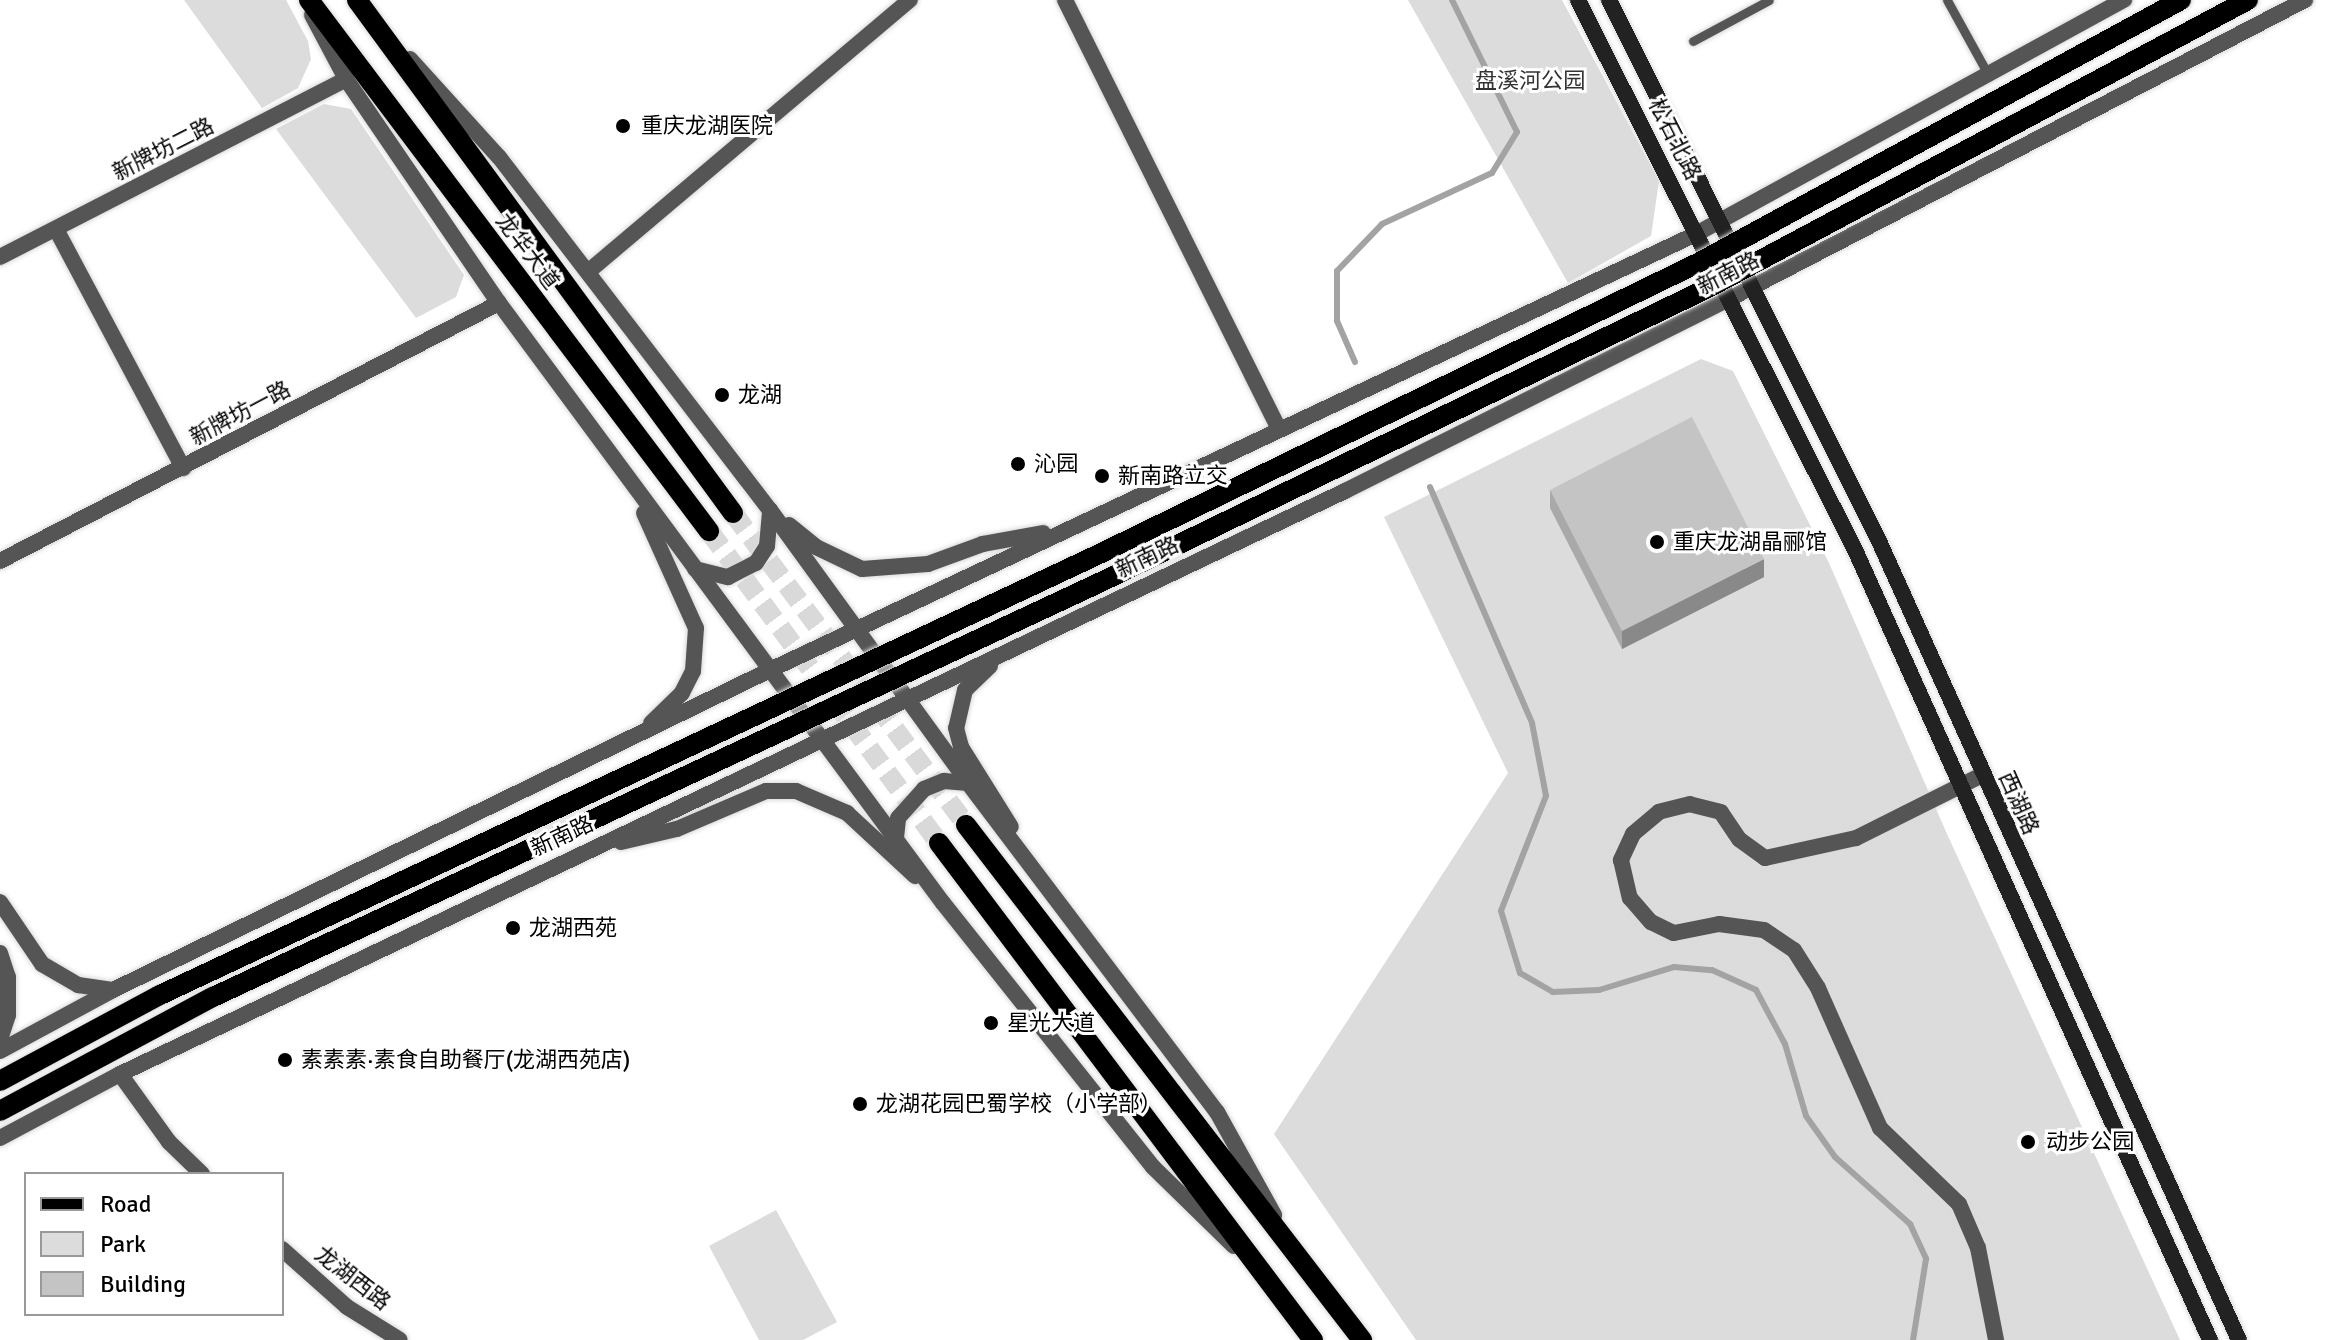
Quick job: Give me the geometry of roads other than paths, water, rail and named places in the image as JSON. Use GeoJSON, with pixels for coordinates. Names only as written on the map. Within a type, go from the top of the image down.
{"type":"FeatureCollection","features":[{"type":"Feature","properties":{"kind":"main road","name":"龙华大道"},"geometry":{"type":"LineString","coordinates":[[306,0],[709,531]]}},
{"type":"Feature","properties":{"kind":"main road","name":"松石北路"},"geometry":{"type":"LineString","coordinates":[[1578,0],[1731,298]]}},
{"type":"Feature","properties":{"kind":"main road","name":"松石北路"},"geometry":{"type":"LineString","coordinates":[[1609,0],[1755,286]]}},
{"type":"Feature","properties":{"kind":"main road","name":"新南路"},"geometry":{"type":"LineString","coordinates":[[0,1081],[160,995],[1093,557],[1698,263],[2181,0]]}},
{"type":"Feature","properties":{"kind":"main road","name":"新南路"},"geometry":{"type":"LineString","coordinates":[[0,1111],[213,997],[1103,581],[1708,288],[2248,0]]}},
{"type":"Feature","properties":{"kind":"main road","name":"龙华大道"},"geometry":{"type":"LineString","coordinates":[[357,1],[733,513]]}},
{"type":"Feature","properties":{"kind":"main road","name":"西湖路"},"geometry":{"type":"LineString","coordinates":[[1755,286],[1879,541],[2239,1340]]}},
{"type":"Feature","properties":{"kind":"main road"},"geometry":{"type":"LineString","coordinates":[[1731,298],[1856,552],[1958,786],[2210,1340]]}},
{"type":"Feature","properties":{"kind":"main road"},"geometry":{"type":"LineString","coordinates":[[966,825],[1362,1340]]}},
{"type":"Feature","properties":{"kind":"main road"},"geometry":{"type":"LineString","coordinates":[[939,843],[1313,1340]]}},
{"type":"Feature","properties":{"kind":"street"},"geometry":{"type":"LineString","coordinates":[[306,0],[346,79],[499,303],[943,903],[1153,1167],[1263,1274]]}},
{"type":"Feature","properties":{"kind":"street"},"geometry":{"type":"LineString","coordinates":[[589,271],[910,0]]}},
{"type":"Feature","properties":{"kind":"street"},"geometry":{"type":"LineString","coordinates":[[1065,0],[1279,430]]}},
{"type":"Feature","properties":{"kind":"street"},"geometry":{"type":"LineString","coordinates":[[0,1051],[113,990],[772,669],[1698,233],[2124,0]]}},
{"type":"Feature","properties":{"kind":"street","name":"新南路"},"geometry":{"type":"LineString","coordinates":[[0,1138],[120,1074],[1345,491],[1755,286],[2305,0]]}},
{"type":"Feature","properties":{"kind":"street"},"geometry":{"type":"LineString","coordinates":[[357,1],[499,157],[770,510],[968,783],[1217,1112],[1294,1251]]}},
{"type":"Feature","properties":{"kind":"street","name":"新牌坊二路"},"geometry":{"type":"LineString","coordinates":[[0,257],[346,79]]}},
{"type":"Feature","properties":{"kind":"street"},"geometry":{"type":"LineString","coordinates":[[56,229],[183,468]]}},
{"type":"Feature","properties":{"kind":"street","name":"新牌坊一路"},"geometry":{"type":"LineString","coordinates":[[0,561],[499,303]]}},
{"type":"Feature","properties":{"kind":"street"},"geometry":{"type":"LineString","coordinates":[[625,476],[696,628],[693,671],[682,693],[638,735]]}},
{"type":"Feature","properties":{"kind":"street"},"geometry":{"type":"LineString","coordinates":[[770,510],[816,547],[862,569],[928,564],[983,544],[1065,529]]}},
{"type":"Feature","properties":{"kind":"street"},"geometry":{"type":"LineString","coordinates":[[694,569],[728,577],[756,563],[767,546],[770,510]]}},
{"type":"Feature","properties":{"kind":"street"},"geometry":{"type":"LineString","coordinates":[[1017,645],[965,690],[956,728],[961,747],[999,803],[1027,861]]}},
{"type":"Feature","properties":{"kind":"street"},"geometry":{"type":"LineString","coordinates":[[1982,775],[1856,838],[1765,858],[1739,839],[1721,812],[1690,804],[1659,812],[1633,834],[1621,860],[1630,898],[1651,922],[1674,933],[1719,924],[1764,930],[1794,950],[1818,988],[1880,1128],[1959,1204],[1978,1248],[1996,1340]]}},
{"type":"Feature","properties":{"kind":"street"},"geometry":{"type":"LineString","coordinates":[[896,838],[898,818],[924,789],[944,781],[968,783]]}},
{"type":"Feature","properties":{"kind":"street"},"geometry":{"type":"LineString","coordinates":[[588,850],[677,829],[766,791],[796,791],[847,813],[943,903]]}},
{"type":"Feature","properties":{"kind":"street"},"geometry":{"type":"LineString","coordinates":[[0,902],[42,964],[78,985],[113,990]]}},
{"type":"Feature","properties":{"kind":"street"},"geometry":{"type":"LineString","coordinates":[[0,953],[8,1003],[0,1039]]}},
{"type":"Feature","properties":{"kind":"street"},"geometry":{"type":"LineString","coordinates":[[120,1074],[169,1142],[200,1172]]}},
{"type":"Feature","properties":{"kind":"street","name":"龙湖西路"},"geometry":{"type":"LineString","coordinates":[[284,1251],[347,1307],[400,1340]]}},
{"type":"Feature","properties":{"kind":"lane"},"geometry":{"type":"LineString","coordinates":[[1693,41],[1769,0]]}},
{"type":"Feature","properties":{"kind":"lane"},"geometry":{"type":"LineString","coordinates":[[1947,0],[1989,76]]}},
{"type":"Feature","properties":{"kind":"waterway"},"geometry":{"type":"LineString","coordinates":[[1355,362],[1337,321],[1337,271],[1382,224],[1492,173],[1517,132],[1452,0]]}},
{"type":"Feature","properties":{"kind":"waterway"},"geometry":{"type":"LineString","coordinates":[[1430,487],[1532,723],[1546,796],[1501,911],[1520,973],[1553,992],[1599,990],[1674,967],[1712,970],[1756,990],[1785,1044],[1806,1116],[1835,1157],[1910,1224],[1926,1259],[1913,1340]]}},
{"type":"Feature","properties":{"kind":"tunnel"},"geometry":{"type":"LineString","coordinates":[[733,513],[966,825]]}},
{"type":"Feature","properties":{"kind":"tunnel"},"geometry":{"type":"LineString","coordinates":[[709,531],[939,843]]}},
{"type":"Feature","properties":{"kind":"place","name":"重庆龙湖医院"},"geometry":{"type":"Point","coordinates":[623,126]}},
{"type":"Feature","properties":{"kind":"place","name":"龙湖"},"geometry":{"type":"Point","coordinates":[722,395]}},
{"type":"Feature","properties":{"kind":"place","name":"沁园"},"geometry":{"type":"Point","coordinates":[1018,464]}},
{"type":"Feature","properties":{"kind":"place","name":"新南路立交"},"geometry":{"type":"Point","coordinates":[1102,476]}},
{"type":"Feature","properties":{"kind":"place","name":"重庆龙湖晶郦馆"},"geometry":{"type":"Point","coordinates":[1657,542]}},
{"type":"Feature","properties":{"kind":"place","name":"龙湖西苑"},"geometry":{"type":"Point","coordinates":[513,928]}},
{"type":"Feature","properties":{"kind":"place","name":"星光大道"},"geometry":{"type":"Point","coordinates":[991,1023]}},
{"type":"Feature","properties":{"kind":"place","name":"素素素·素食自助餐厅(龙湖西苑店)"},"geometry":{"type":"Point","coordinates":[285,1060]}},
{"type":"Feature","properties":{"kind":"place","name":"龙湖花园巴蜀学校（小学部）"},"geometry":{"type":"Point","coordinates":[860,1104]}},
{"type":"Feature","properties":{"kind":"place","name":"动步公园"},"geometry":{"type":"Point","coordinates":[2028,1142]}},
{"type":"Feature","properties":{"kind":"park label","name":"盘溪河公园"},"geometry":{"type":"Point","coordinates":[1530,81]}}]}
